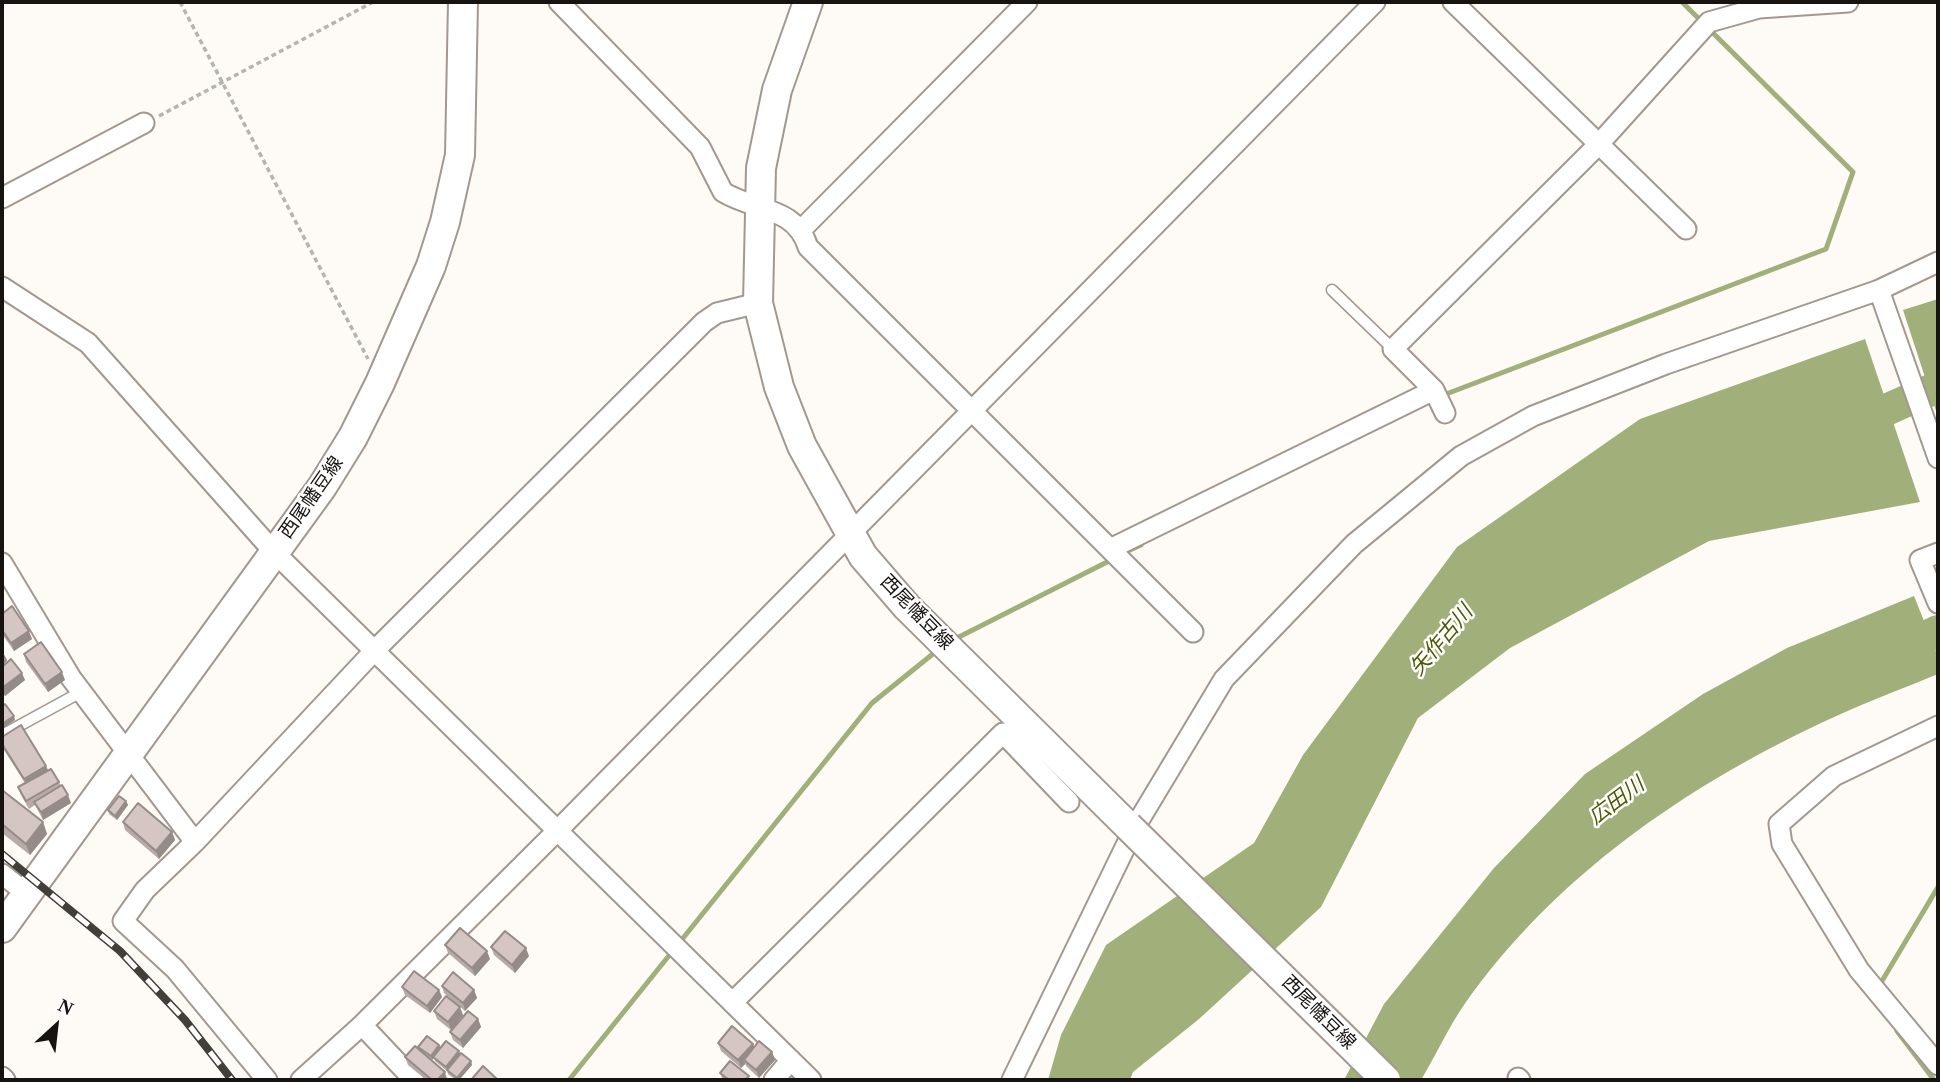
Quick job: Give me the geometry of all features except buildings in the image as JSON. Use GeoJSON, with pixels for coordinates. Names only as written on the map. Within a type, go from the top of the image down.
{"type":"FeatureCollection","features":[{"type":"Feature","properties":{"kind":"main road","name":"西尾幡豆線"},"geometry":{"type":"LineString","coordinates":[[2,928],[274,552],[353,437],[380,383],[431,266],[460,155],[463,2]]}},
{"type":"Feature","properties":{"kind":"main road","name":"西尾幡豆線"},"geometry":{"type":"LineString","coordinates":[[807,2],[771,114],[761,168],[758,303],[779,387],[802,446],[863,556],[907,607],[1386,1080]]}},
{"type":"Feature","properties":{"kind":"street"},"geometry":{"type":"LineString","coordinates":[[802,229],[1027,2]]}},
{"type":"Feature","properties":{"kind":"street"},"geometry":{"type":"LineString","coordinates":[[301,1080],[362,1025],[558,830],[971,408],[1375,2]]}},
{"type":"Feature","properties":{"kind":"street"},"geometry":{"type":"LineString","coordinates":[[1453,2],[1686,229]]}},
{"type":"Feature","properties":{"kind":"street"},"geometry":{"type":"LineString","coordinates":[[1445,413],[1434,390],[1393,349],[1598,145],[1704,28],[1759,5],[1848,2]]}},
{"type":"Feature","properties":{"kind":"street"},"geometry":{"type":"LineString","coordinates":[[573,6],[700,147],[723,192],[789,218],[802,229],[808,247],[1192,632]]}},
{"type":"Feature","properties":{"kind":"street"},"geometry":{"type":"LineString","coordinates":[[2,198],[144,123]]}},
{"type":"Feature","properties":{"kind":"street"},"geometry":{"type":"LineString","coordinates":[[1012,1080],[1135,827],[1224,679],[1354,544],[1461,456],[1533,416],[1666,364],[1881,295],[1938,262]]}},
{"type":"Feature","properties":{"kind":"street"},"geometry":{"type":"LineString","coordinates":[[2,287],[88,343],[274,552],[376,649],[811,1080]]}},
{"type":"Feature","properties":{"kind":"street"},"geometry":{"type":"LineString","coordinates":[[1881,295],[1938,458]]}},
{"type":"Feature","properties":{"kind":"street"},"geometry":{"type":"LineString","coordinates":[[267,1080],[175,969],[123,921],[145,890],[195,842],[376,649],[704,323],[717,313],[758,303]]}},
{"type":"Feature","properties":{"kind":"street"},"geometry":{"type":"LineString","coordinates":[[1110,549],[1434,390]]}},
{"type":"Feature","properties":{"kind":"street"},"geometry":{"type":"LineString","coordinates":[[1929,556],[1938,603]]}},
{"type":"Feature","properties":{"kind":"street"},"geometry":{"type":"LineString","coordinates":[[2,563],[81,692],[195,842]]}},
{"type":"Feature","properties":{"kind":"street"},"geometry":{"type":"LineString","coordinates":[[1938,726],[1834,776],[1779,824],[1782,844],[1869,982],[1938,1065]]}},
{"type":"Feature","properties":{"kind":"street"},"geometry":{"type":"LineString","coordinates":[[733,1002],[1003,733],[1069,802]]}},
{"type":"Feature","properties":{"kind":"street"},"geometry":{"type":"LineString","coordinates":[[2,874],[26,893]]}},
{"type":"Feature","properties":{"kind":"street"},"geometry":{"type":"LineString","coordinates":[[362,1025],[414,1080]]}},
{"type":"Feature","properties":{"kind":"street"},"geometry":{"type":"LineString","coordinates":[[774,1080],[792,1060]]}},
{"type":"Feature","properties":{"kind":"lane"},"geometry":{"type":"LineString","coordinates":[[1332,290],[1393,349]]}},
{"type":"Feature","properties":{"kind":"lane"},"geometry":{"type":"LineString","coordinates":[[2,735],[81,692]]}},
{"type":"Feature","properties":{"kind":"path"},"geometry":{"type":"LineString","coordinates":[[180,2],[380,383]]}},
{"type":"Feature","properties":{"kind":"path"},"geometry":{"type":"LineString","coordinates":[[144,123],[373,2]]}},
{"type":"Feature","properties":{"kind":"water"},"geometry":{"type":"Polygon","coordinates":[[[1938,299],[1938,417],[1903,310],[1938,299]]]}},
{"type":"Feature","properties":{"kind":"water"},"geometry":{"type":"Polygon","coordinates":[[[1865,339],[1920,502],[1709,541],[1510,648],[1418,718],[1321,907],[1199,1019],[1133,1072],[1130,1080],[1048,1080],[1061,1035],[1106,945],[1254,843],[1303,755],[1457,547],[1640,419],[1865,339]]]}},
{"type":"Feature","properties":{"kind":"water"},"geometry":{"type":"Polygon","coordinates":[[[1914,596],[1938,656],[1938,674],[1835,716],[1770,749],[1720,776],[1625,840],[1581,876],[1501,957],[1460,1011],[1421,1080],[1344,1080],[1384,1004],[1494,868],[1585,774],[1703,694],[1787,648],[1914,596]]]}},
{"type":"Feature","properties":{"kind":"waterway"},"geometry":{"type":"LineString","coordinates":[[1682,2],[1702,22]]}},
{"type":"Feature","properties":{"kind":"waterway"},"geometry":{"type":"LineString","coordinates":[[1441,396],[1826,249],[1853,172],[1709,29]]}},
{"type":"Feature","properties":{"kind":"waterway","name":"矢作古川"},"geometry":{"type":"LineString","coordinates":[[1850,426],[1938,387]]}},
{"type":"Feature","properties":{"kind":"waterway"},"geometry":{"type":"LineString","coordinates":[[1121,554],[1141,545]]}},
{"type":"Feature","properties":{"kind":"waterway"},"geometry":{"type":"LineString","coordinates":[[953,640],[1113,559]]}},
{"type":"Feature","properties":{"kind":"waterway","name":"広田川"},"geometry":{"type":"LineString","coordinates":[[1892,653],[1938,631]]}},
{"type":"Feature","properties":{"kind":"waterway"},"geometry":{"type":"LineString","coordinates":[[569,1080],[872,703],[939,649]]}},
{"type":"Feature","properties":{"kind":"waterway"},"geometry":{"type":"LineString","coordinates":[[1879,986],[1938,887]]}},
{"type":"Feature","properties":{"kind":"waterway"},"geometry":{"type":"LineString","coordinates":[[1897,1031],[1934,1080]]}},
{"type":"Feature","properties":{"kind":"railway"},"geometry":{"type":"LineString","coordinates":[[2,854],[120,951],[185,1020],[232,1080]]}}]}
